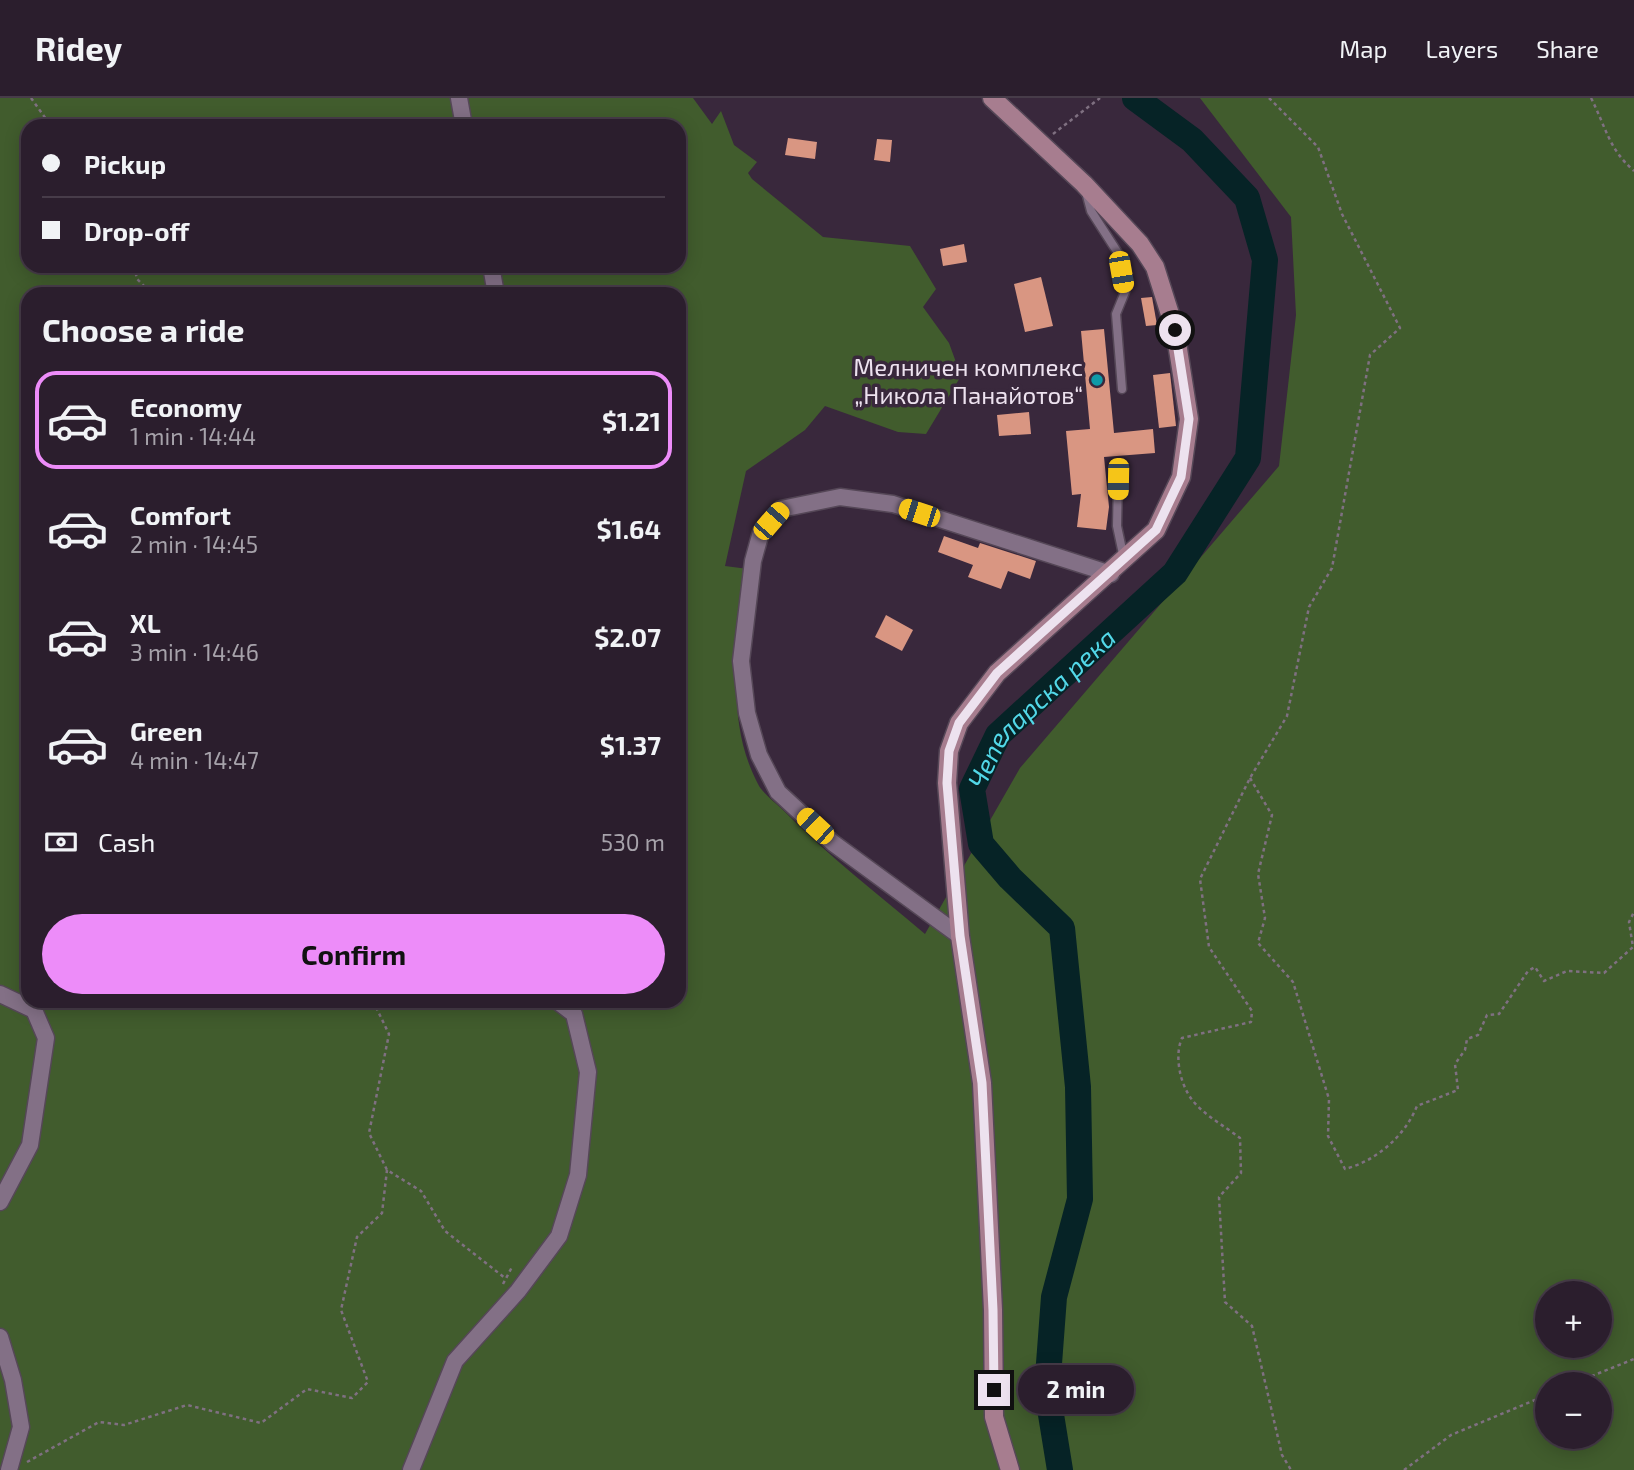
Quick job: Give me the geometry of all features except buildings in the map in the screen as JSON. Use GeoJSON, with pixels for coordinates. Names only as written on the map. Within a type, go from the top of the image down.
{"type":"FeatureCollection","features":[{"type":"Feature","properties":{"kind":"main road"},"geometry":{"type":"LineString","coordinates":[[992,98],[1084,184],[1140,244],[1154,267],[1175,330],[1189,419],[1181,477],[1156,530],[1118,568],[997,673],[959,723],[949,751],[947,783],[960,936],[982,1083],[993,1310],[994,1417],[1010,1470]]}},
{"type":"Feature","properties":{"kind":"street"},"geometry":{"type":"LineString","coordinates":[[459,98],[463,119]]}},
{"type":"Feature","properties":{"kind":"street"},"geometry":{"type":"LineString","coordinates":[[960,936],[833,844],[778,792],[759,755],[747,713],[741,661],[753,561],[761,532],[781,509],[840,497],[893,504],[1118,568]]}},
{"type":"Feature","properties":{"kind":"street"},"geometry":{"type":"LineString","coordinates":[[0,994],[21,1004]]}},
{"type":"Feature","properties":{"kind":"street"},"geometry":{"type":"LineString","coordinates":[[0,1202],[30,1144],[46,1038],[34,1010],[30,1008]]}},
{"type":"Feature","properties":{"kind":"street"},"geometry":{"type":"LineString","coordinates":[[411,1470],[455,1361],[517,1291],[559,1236],[578,1175],[588,1072],[574,1014],[566,1008]]}},
{"type":"Feature","properties":{"kind":"street"},"geometry":{"type":"LineString","coordinates":[[0,1337],[13,1380],[21,1427],[14,1468]]}},
{"type":"Feature","properties":{"kind":"lane"},"geometry":{"type":"LineString","coordinates":[[1084,184],[1091,211],[1118,253],[1125,292],[1116,314],[1122,388]]}},
{"type":"Feature","properties":{"kind":"lane"},"geometry":{"type":"LineString","coordinates":[[1118,479],[1118,568]]}},
{"type":"Feature","properties":{"kind":"path"},"geometry":{"type":"LineString","coordinates":[[31,98],[46,119]]}},
{"type":"Feature","properties":{"kind":"path"},"geometry":{"type":"LineString","coordinates":[[1041,143],[1100,98]]}},
{"type":"Feature","properties":{"kind":"path"},"geometry":{"type":"LineString","coordinates":[[1269,98],[1318,146],[1342,214],[1400,328],[1370,355],[1332,568],[1309,607],[1287,716],[1250,778],[1200,879],[1209,947],[1252,1011],[1251,1022],[1182,1038],[1177,1049],[1179,1067],[1192,1100],[1240,1138],[1241,1173],[1219,1197],[1225,1303],[1252,1326],[1282,1455],[1291,1470]]}},
{"type":"Feature","properties":{"kind":"path"},"geometry":{"type":"LineString","coordinates":[[1591,98],[1602,129],[1619,159],[1634,171]]}},
{"type":"Feature","properties":{"kind":"path"},"geometry":{"type":"LineString","coordinates":[[1250,778],[1272,815],[1258,874],[1265,918],[1258,943],[1293,982],[1329,1099],[1328,1136],[1345,1169],[1368,1163],[1410,1123],[1417,1106],[1426,1105],[1458,1090],[1455,1064],[1465,1050],[1467,1039],[1478,1035],[1487,1015],[1499,1014],[1528,971],[1535,967],[1544,981],[1567,971],[1604,973],[1633,947],[1629,922],[1634,912]]}},
{"type":"Feature","properties":{"kind":"path"},"geometry":{"type":"LineString","coordinates":[[376,1008],[389,1034],[369,1133],[387,1170],[421,1191],[445,1231],[505,1278],[512,1267]]}},
{"type":"Feature","properties":{"kind":"path"},"geometry":{"type":"LineString","coordinates":[[14,1468],[99,1422],[124,1425],[187,1405],[261,1423],[307,1390],[352,1398],[368,1382],[341,1310],[357,1237],[382,1213],[387,1170]]}},
{"type":"Feature","properties":{"kind":"path"},"geometry":{"type":"LineString","coordinates":[[1602,1372],[1634,1359]]}},
{"type":"Feature","properties":{"kind":"path"},"geometry":{"type":"LineString","coordinates":[[1404,1470],[1451,1435],[1535,1400]]}},
{"type":"Feature","properties":{"kind":"green space"},"geometry":{"type":"Polygon","coordinates":[[[0,98],[693,98],[712,124],[721,111],[734,145],[757,162],[748,173],[752,179],[823,237],[910,246],[936,289],[923,307],[949,343],[961,376],[926,434],[898,432],[825,406],[805,430],[746,471],[725,566],[748,569],[738,650],[737,705],[747,759],[758,784],[766,795],[817,843],[925,934],[1020,768],[1279,466],[1296,315],[1291,217],[1200,98],[1634,98],[1634,1470],[0,1470],[0,98]]]}},
{"type":"Feature","properties":{"kind":"waterway","name":"Чепеларска река"},"geometry":{"type":"LineString","coordinates":[[1060,1470],[1047,1390],[1054,1297],[1080,1199],[1078,1087],[1062,928],[1010,878],[981,844],[972,789],[998,735],[1175,573],[1248,458],[1265,260],[1247,198],[1192,140],[1135,98]]}},
{"type":"Feature","properties":{"kind":"place","name":"Мелничен комплекс „Никола Панайотов“"},"geometry":{"type":"Point","coordinates":[1097,380]}},
{"type":"Feature","properties":{"kind":"route"},"geometry":{"type":"LineString","coordinates":[[994,1390],[993,1310],[982,1083],[960,936],[947,783],[949,751],[959,723],[976,697],[997,673],[1111,574],[1156,530],[1181,477],[1189,419],[1175,330]]}}]}
